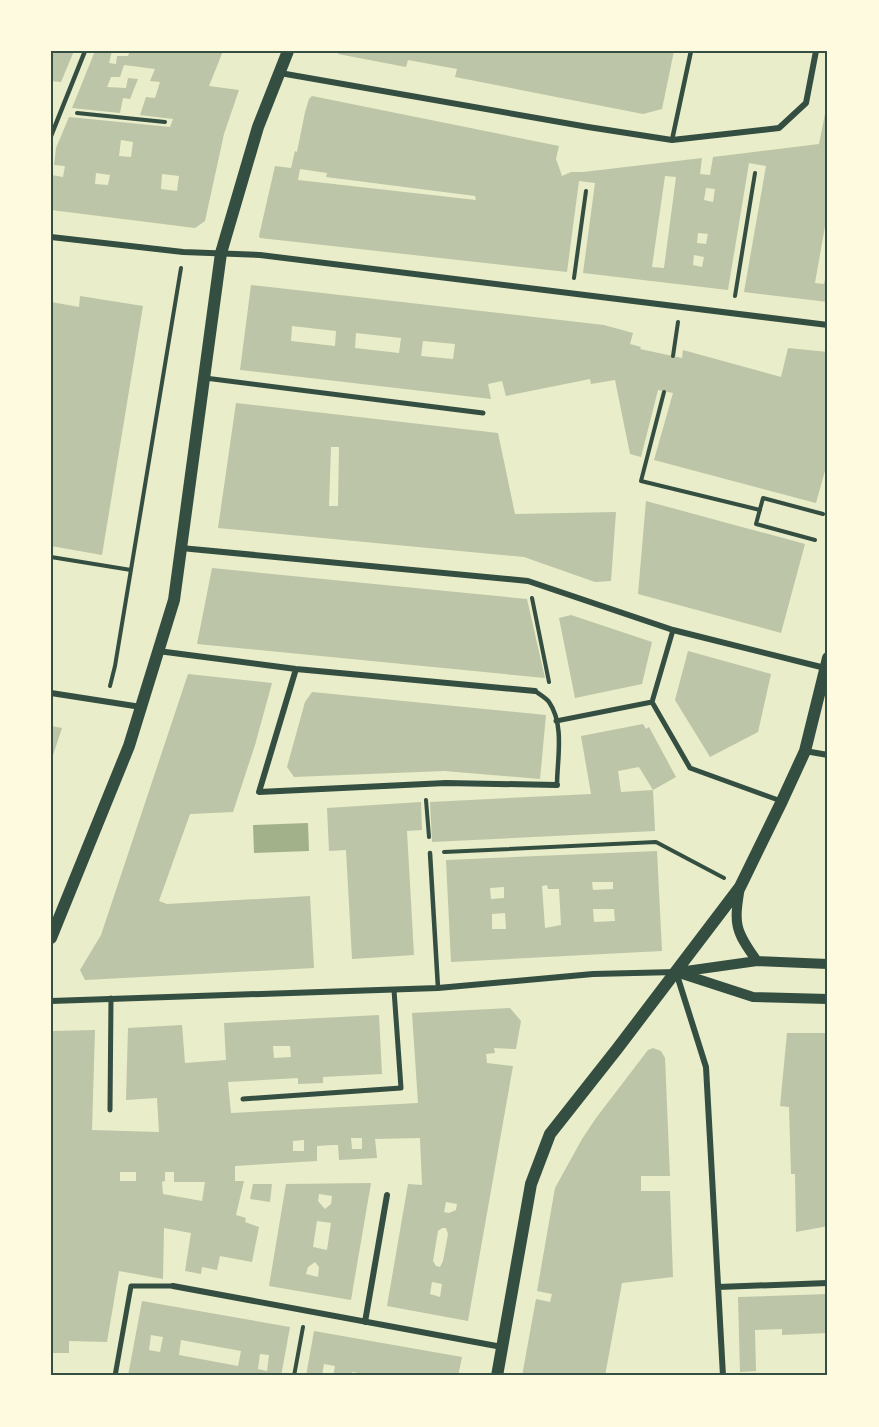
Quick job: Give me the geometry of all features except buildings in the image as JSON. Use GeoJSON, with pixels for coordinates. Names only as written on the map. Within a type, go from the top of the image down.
{"type":"FeatureCollection","features":[{"type":"Feature","properties":{"kind":"main road"},"geometry":{"type":"LineString","coordinates":[[51,938],[129,746],[174,600],[221,253],[258,127],[288,51]]}},
{"type":"Feature","properties":{"kind":"main road"},"geometry":{"type":"LineString","coordinates":[[497,1376],[531,1184],[550,1134],[740,886],[804,751],[827,663]]}},
{"type":"Feature","properties":{"kind":"street"},"geometry":{"type":"LineString","coordinates":[[280,73],[672,140],[779,128],[806,103],[816,51]]}},
{"type":"Feature","properties":{"kind":"street"},"geometry":{"type":"LineString","coordinates":[[51,237],[183,252],[260,255],[828,325]]}},
{"type":"Feature","properties":{"kind":"street"},"geometry":{"type":"LineString","coordinates":[[204,378],[483,413]]}},
{"type":"Feature","properties":{"kind":"street"},"geometry":{"type":"LineString","coordinates":[[181,548],[528,581],[673,630],[827,663]]}},
{"type":"Feature","properties":{"kind":"street"},"geometry":{"type":"LineString","coordinates":[[673,630],[652,702],[690,768],[782,801]]}},
{"type":"Feature","properties":{"kind":"street"},"geometry":{"type":"LineString","coordinates":[[159,651],[296,669],[534,691]]}},
{"type":"Feature","properties":{"kind":"street"},"geometry":{"type":"LineString","coordinates":[[296,669],[259,792],[425,784],[556,786]]}},
{"type":"Feature","properties":{"kind":"street"},"geometry":{"type":"LineString","coordinates":[[51,693],[141,707]]}},
{"type":"Feature","properties":{"kind":"street"},"geometry":{"type":"LineString","coordinates":[[556,722],[652,702]]}},
{"type":"Feature","properties":{"kind":"street"},"geometry":{"type":"LineString","coordinates":[[804,751],[828,755]]}},
{"type":"Feature","properties":{"kind":"street"},"geometry":{"type":"LineString","coordinates":[[740,886],[735,916],[740,938],[757,961]]}},
{"type":"Feature","properties":{"kind":"street"},"geometry":{"type":"LineString","coordinates":[[51,1001],[438,988],[593,974],[676,972],[757,961],[828,964]]}},
{"type":"Feature","properties":{"kind":"street"},"geometry":{"type":"LineString","coordinates":[[676,972],[753,997],[828,999]]}},
{"type":"Feature","properties":{"kind":"street"},"geometry":{"type":"LineString","coordinates":[[676,972],[706,1067],[723,1376]]}},
{"type":"Feature","properties":{"kind":"street"},"geometry":{"type":"LineString","coordinates":[[243,1099],[401,1088],[394,990]]}},
{"type":"Feature","properties":{"kind":"street"},"geometry":{"type":"LineString","coordinates":[[110,1110],[111,998]]}},
{"type":"Feature","properties":{"kind":"street"},"geometry":{"type":"LineString","coordinates":[[365,1322],[387,1195]]}},
{"type":"Feature","properties":{"kind":"street"},"geometry":{"type":"LineString","coordinates":[[718,1287],[828,1283]]}},
{"type":"Feature","properties":{"kind":"street"},"geometry":{"type":"LineString","coordinates":[[115,1376],[131,1286],[173,1286],[502,1347]]}},
{"type":"Feature","properties":{"kind":"lane"},"geometry":{"type":"LineString","coordinates":[[51,136],[85,51]]}},
{"type":"Feature","properties":{"kind":"lane"},"geometry":{"type":"LineString","coordinates":[[672,140],[691,51]]}},
{"type":"Feature","properties":{"kind":"lane"},"geometry":{"type":"LineString","coordinates":[[534,691],[548,701],[558,730],[556,786]]}},
{"type":"Feature","properties":{"kind":"lane"},"geometry":{"type":"LineString","coordinates":[[430,853],[438,988]]}},
{"type":"Feature","properties":{"kind":"path"},"geometry":{"type":"LineString","coordinates":[[61,111],[165,123]]}},
{"type":"Feature","properties":{"kind":"path"},"geometry":{"type":"LineString","coordinates":[[732,313],[755,173]]}},
{"type":"Feature","properties":{"kind":"path"},"geometry":{"type":"LineString","coordinates":[[572,293],[586,191]]}},
{"type":"Feature","properties":{"kind":"path"},"geometry":{"type":"LineString","coordinates":[[105,701],[115,666],[183,252]]}},
{"type":"Feature","properties":{"kind":"path"},"geometry":{"type":"LineString","coordinates":[[673,356],[680,306]]}},
{"type":"Feature","properties":{"kind":"path"},"geometry":{"type":"LineString","coordinates":[[664,392],[641,481],[760,510]]}},
{"type":"Feature","properties":{"kind":"path"},"geometry":{"type":"LineString","coordinates":[[815,540],[756,524],[763,498],[823,514]]}},
{"type":"Feature","properties":{"kind":"path"},"geometry":{"type":"LineString","coordinates":[[51,557],[131,570]]}},
{"type":"Feature","properties":{"kind":"path"},"geometry":{"type":"LineString","coordinates":[[528,581],[549,676],[548,701]]}},
{"type":"Feature","properties":{"kind":"path"},"geometry":{"type":"LineString","coordinates":[[425,784],[430,853],[656,842],[740,886]]}},
{"type":"Feature","properties":{"kind":"path"},"geometry":{"type":"LineString","coordinates":[[294,1376],[306,1311]]}},
{"type":"Feature","properties":{"kind":"shaded area"},"geometry":{"type":"Polygon","coordinates":[[[308,823],[309,851],[254,853],[253,825],[308,823]]]}}]}
